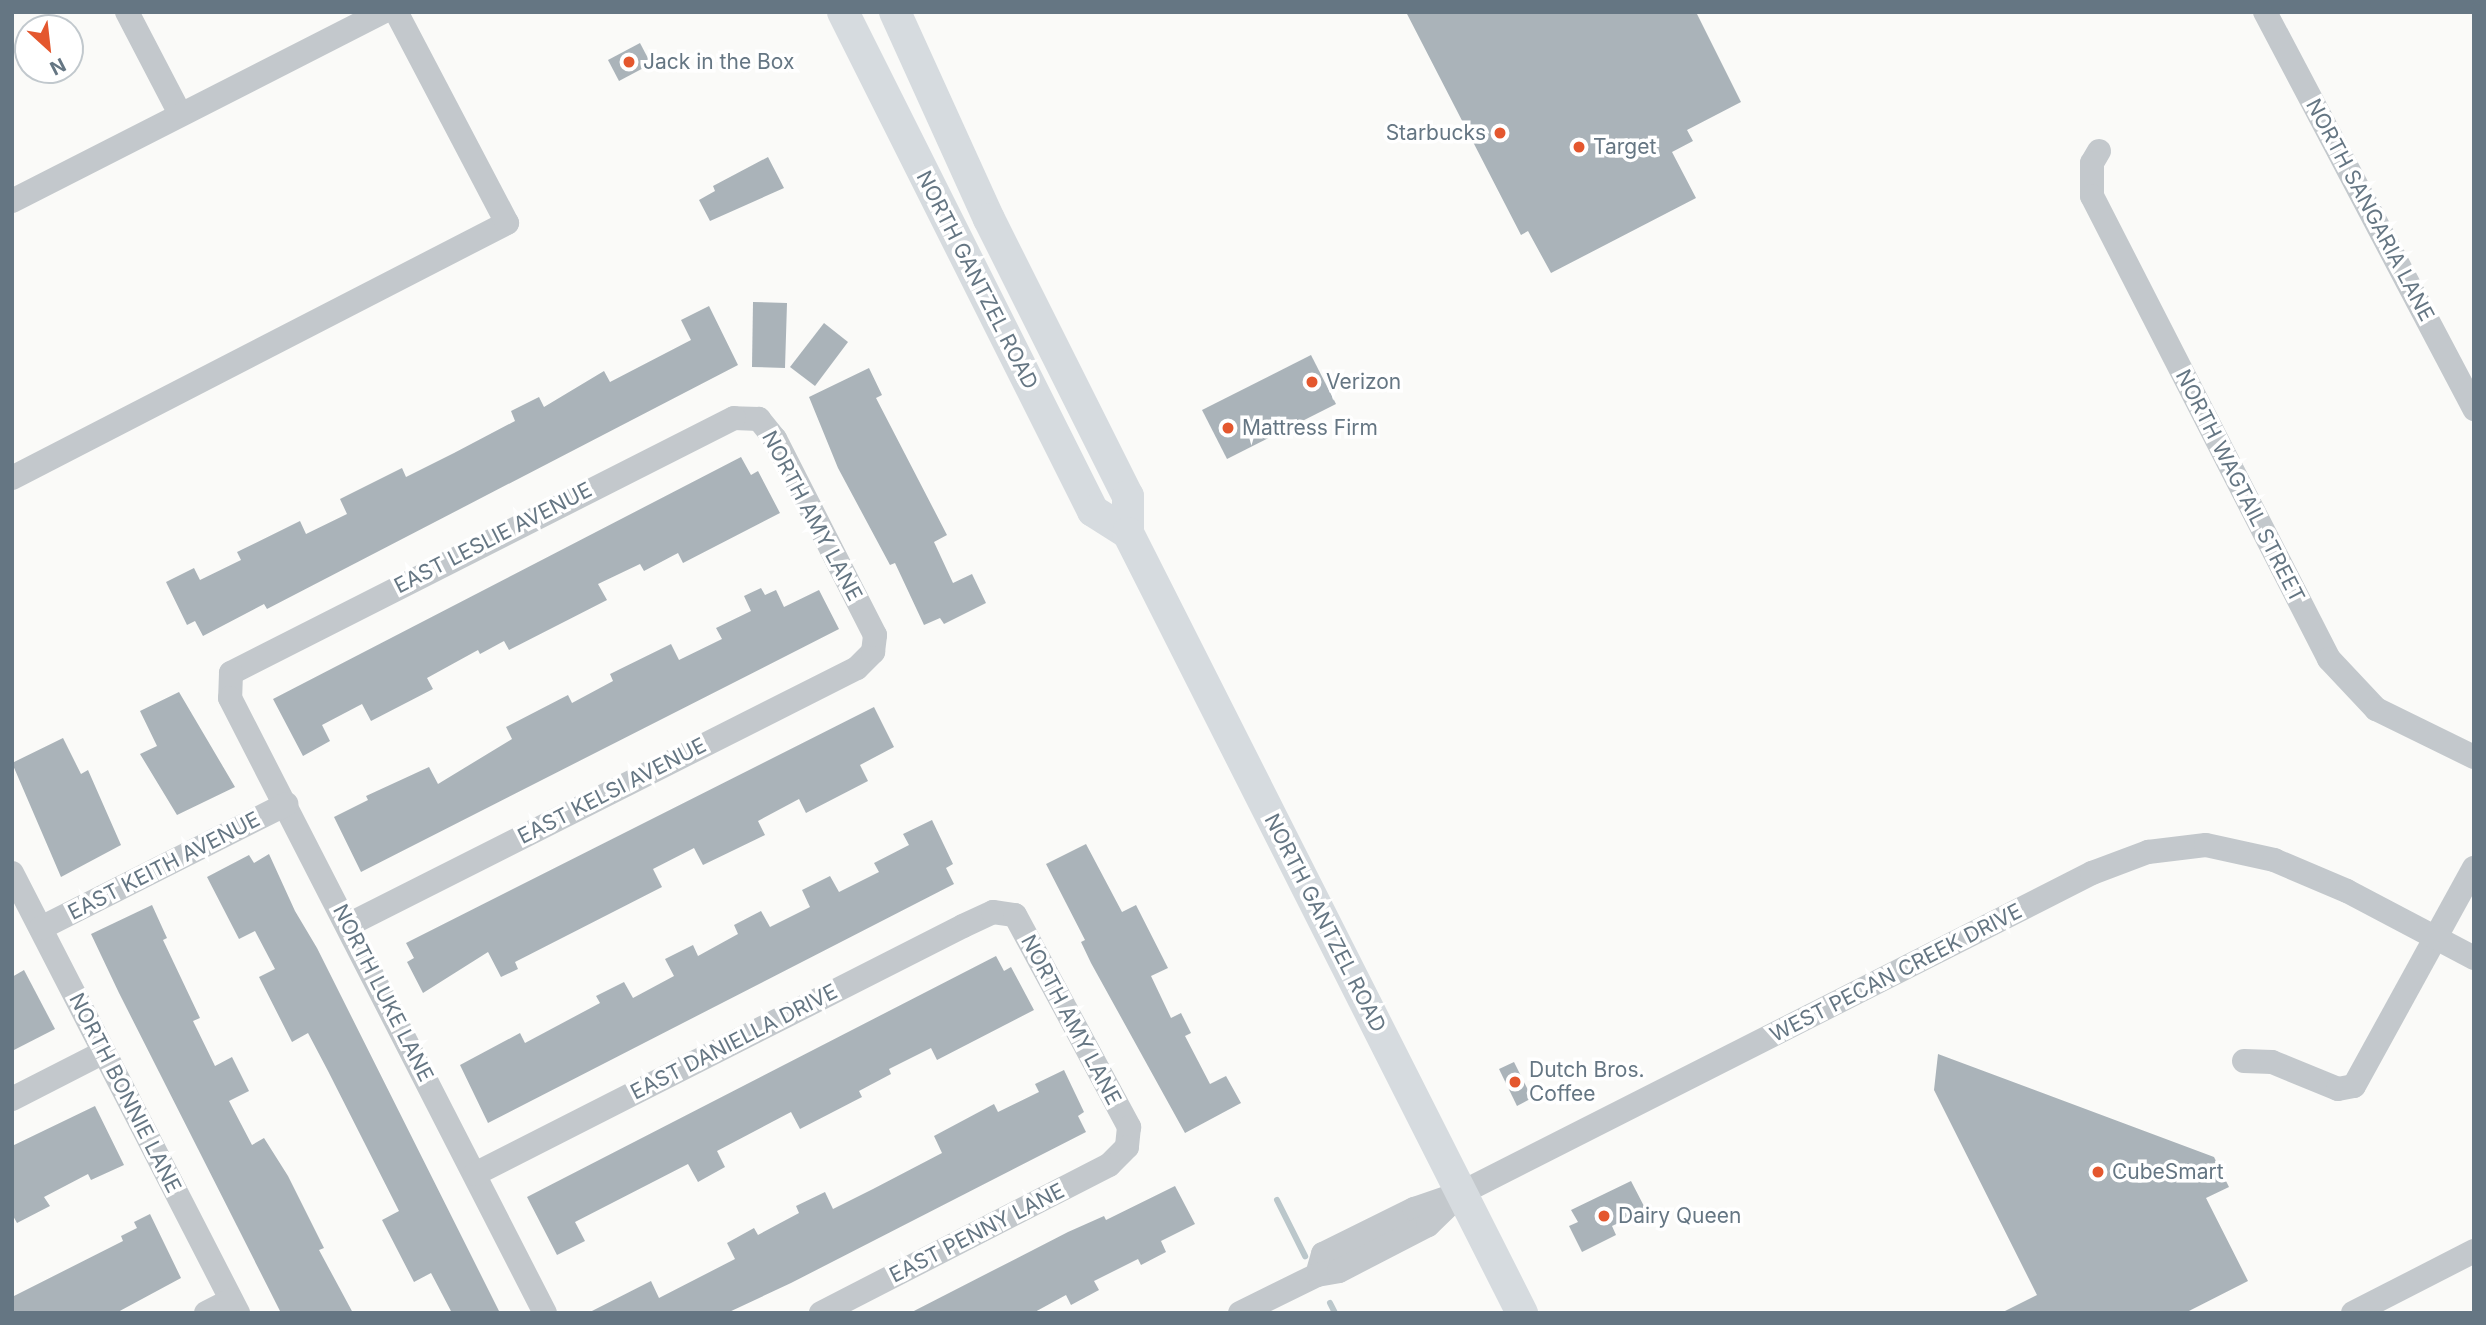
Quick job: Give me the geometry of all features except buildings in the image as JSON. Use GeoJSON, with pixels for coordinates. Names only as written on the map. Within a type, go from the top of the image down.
{"type":"FeatureCollection","features":[{"type":"Feature","properties":{"kind":"main road","name":"NORTH GANTZEL ROAD"},"geometry":{"type":"LineString","coordinates":[[843,12],[1093,511],[1128,533]]}},
{"type":"Feature","properties":{"kind":"main road","name":"NORTH GANTZEL ROAD"},"geometry":{"type":"LineString","coordinates":[[895,12],[989,219],[1128,496],[1128,533],[1522,1313]]}},
{"type":"Feature","properties":{"kind":"street"},"geometry":{"type":"LineString","coordinates":[[127,12],[180,114]]}},
{"type":"Feature","properties":{"kind":"street"},"geometry":{"type":"LineString","coordinates":[[12,201],[383,12]]}},
{"type":"Feature","properties":{"kind":"street"},"geometry":{"type":"LineString","coordinates":[[12,478],[507,223],[396,12]]}},
{"type":"Feature","properties":{"kind":"street","name":"NORTH SANGARIA LANE"},"geometry":{"type":"LineString","coordinates":[[2265,12],[2474,409]]}},
{"type":"Feature","properties":{"kind":"street","name":"NORTH WAGTAIL STREET"},"geometry":{"type":"LineString","coordinates":[[2099,151],[2092,163],[2092,196],[2329,659],[2376,709],[2474,757]]}},
{"type":"Feature","properties":{"kind":"street","name":"EAST LESLIE AVENUE"},"geometry":{"type":"LineString","coordinates":[[232,673],[734,418],[759,419]]}},
{"type":"Feature","properties":{"kind":"street","name":"NORTH AMY LANE"},"geometry":{"type":"LineString","coordinates":[[759,419],[775,439],[875,635],[873,652]]}},
{"type":"Feature","properties":{"kind":"street","name":"EAST KELSI AVENUE"},"geometry":{"type":"LineString","coordinates":[[348,925],[857,667],[873,652]]}},
{"type":"Feature","properties":{"kind":"street","name":"NORTH LUKE LANE"},"geometry":{"type":"LineString","coordinates":[[232,673],[230,698],[287,804],[545,1313]]}},
{"type":"Feature","properties":{"kind":"street","name":"EAST KEITH AVENUE"},"geometry":{"type":"LineString","coordinates":[[41,928],[287,804]]}},
{"type":"Feature","properties":{"kind":"street","name":"WEST PECAN CREEK DRIVE"},"geometry":{"type":"LineString","coordinates":[[1240,1313],[1317,1275],[1339,1271],[1428,1225],[1461,1193],[2092,873],[2148,852],[2206,845],[2274,860],[2347,891],[2474,958]]}},
{"type":"Feature","properties":{"kind":"street"},"geometry":{"type":"LineString","coordinates":[[2244,1061],[2272,1062],[2337,1089],[2354,1086],[2474,868]]}},
{"type":"Feature","properties":{"kind":"street","name":"NORTH BONNIE LANE"},"geometry":{"type":"LineString","coordinates":[[12,873],[234,1306]]}},
{"type":"Feature","properties":{"kind":"street","name":"NORTH AMY LANE"},"geometry":{"type":"LineString","coordinates":[[993,912],[1015,915],[1129,1127],[1127,1147]]}},
{"type":"Feature","properties":{"kind":"street","name":"EAST DANIELLA DRIVE"},"geometry":{"type":"LineString","coordinates":[[475,1174],[993,912]]}},
{"type":"Feature","properties":{"kind":"street"},"geometry":{"type":"LineString","coordinates":[[12,1099],[104,1052]]}},
{"type":"Feature","properties":{"kind":"street","name":"EAST PENNY LANE"},"geometry":{"type":"LineString","coordinates":[[821,1313],[1109,1165],[1127,1147]]}},
{"type":"Feature","properties":{"kind":"street"},"geometry":{"type":"LineString","coordinates":[[2353,1313],[2474,1251]]}},
{"type":"Feature","properties":{"kind":"street"},"geometry":{"type":"LineString","coordinates":[[206,1313],[234,1306]]}},
{"type":"Feature","properties":{"kind":"waterway"},"geometry":{"type":"LineString","coordinates":[[1277,1200],[1305,1256]]}},
{"type":"Feature","properties":{"kind":"waterway"},"geometry":{"type":"LineString","coordinates":[[1330,1303],[1335,1313]]}},
{"type":"Feature","properties":{"kind":"place","name":"Jack in the Box"},"geometry":{"type":"Point","coordinates":[629,62]}},
{"type":"Feature","properties":{"kind":"place","name":"Starbucks"},"geometry":{"type":"Point","coordinates":[1500,133]}},
{"type":"Feature","properties":{"kind":"place","name":"Target"},"geometry":{"type":"Point","coordinates":[1579,147]}},
{"type":"Feature","properties":{"kind":"place","name":"Verizon"},"geometry":{"type":"Point","coordinates":[1312,382]}},
{"type":"Feature","properties":{"kind":"place","name":"Mattress Firm"},"geometry":{"type":"Point","coordinates":[1228,428]}},
{"type":"Feature","properties":{"kind":"place","name":"Dutch Bros. Coffee"},"geometry":{"type":"Point","coordinates":[1515,1082]}},
{"type":"Feature","properties":{"kind":"place","name":"CubeSmart"},"geometry":{"type":"Point","coordinates":[2098,1172]}},
{"type":"Feature","properties":{"kind":"place","name":"Dairy Queen"},"geometry":{"type":"Point","coordinates":[1604,1216]}}]}
